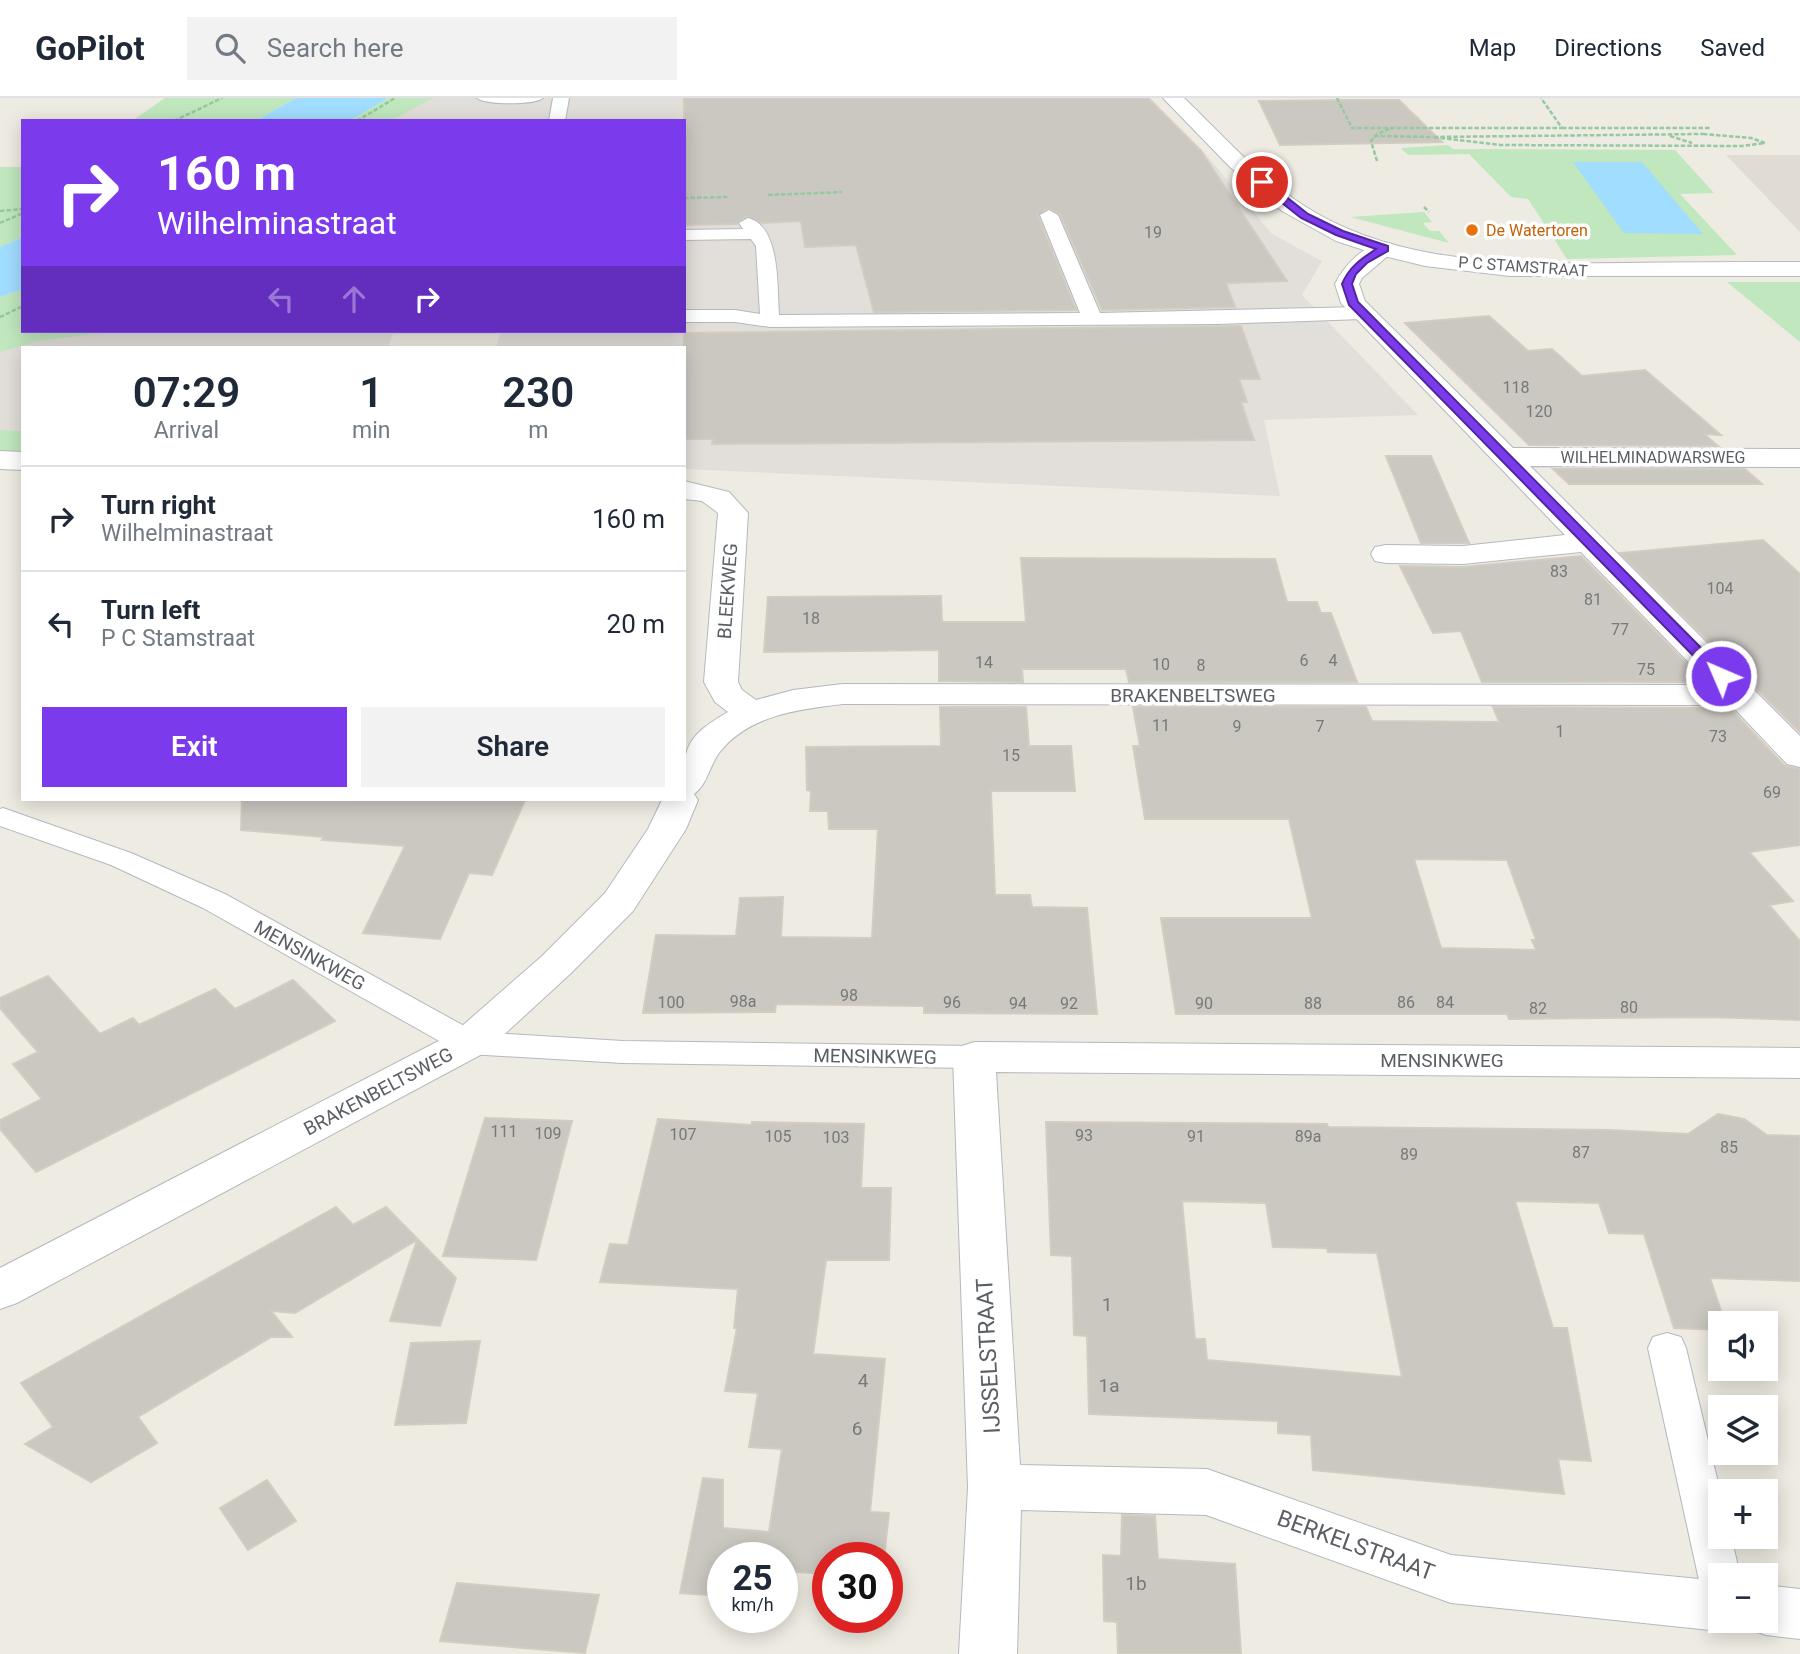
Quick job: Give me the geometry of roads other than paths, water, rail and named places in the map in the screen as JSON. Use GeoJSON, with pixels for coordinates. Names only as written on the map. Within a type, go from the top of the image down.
{"type":"FeatureCollection","features":[{"type":"Feature","properties":{"kind":"street","name":"P C STAMSTRAAT"},"geometry":{"type":"LineString","coordinates":[[1173,98],[1262,182],[1304,216],[1339,233],[1384,248],[1467,264],[1544,270],[1800,269]]}},
{"type":"Feature","properties":{"kind":"street"},"geometry":{"type":"LineString","coordinates":[[1384,248],[1352,273],[1347,284],[1353,303],[1800,756]]}},
{"type":"Feature","properties":{"kind":"street","name":"WILHELMINADWARSWEG"},"geometry":{"type":"LineString","coordinates":[[1505,457],[1800,458]]}},
{"type":"Feature","properties":{"kind":"street"},"geometry":{"type":"LineString","coordinates":[[0,460],[21,461]]}},
{"type":"Feature","properties":{"kind":"street","name":"BLEEKWEG"},"geometry":{"type":"LineString","coordinates":[[686,490],[708,493],[720,498],[733,513],[721,682],[727,695],[751,713]]}},
{"type":"Feature","properties":{"kind":"street"},"geometry":{"type":"LineString","coordinates":[[1386,554],[1463,555],[1589,542]]}},
{"type":"Feature","properties":{"kind":"street","name":"BRAKENBELTSWEG"},"geometry":{"type":"LineString","coordinates":[[686,781],[694,761],[706,745],[719,732],[751,713],[793,700],[843,694],[1740,695]]}},
{"type":"Feature","properties":{"kind":"street","name":"BRAKENBELTSWEG"},"geometry":{"type":"LineString","coordinates":[[0,1290],[468,1043],[555,966],[619,902],[667,830],[680,801]]}},
{"type":"Feature","properties":{"kind":"street","name":"MENSINKWEG"},"geometry":{"type":"LineString","coordinates":[[974,1057],[1800,1063]]}},
{"type":"Feature","properties":{"kind":"street","name":"IJSSELSTRAAT"},"geometry":{"type":"LineString","coordinates":[[974,1057],[995,1487],[988,1654]]}},
{"type":"Feature","properties":{"kind":"street","name":"BERKELSTRAAT"},"geometry":{"type":"LineString","coordinates":[[995,1487],[1207,1492],[1451,1579],[1708,1605]]}},
{"type":"Feature","properties":{"kind":"street"},"geometry":{"type":"LineString","coordinates":[[1778,1611],[1800,1614]]}},
{"type":"Feature","properties":{"kind":"lane"},"geometry":{"type":"LineString","coordinates":[[485,98],[535,98]]}},
{"type":"Feature","properties":{"kind":"lane"},"geometry":{"type":"LineString","coordinates":[[557,119],[561,98]]}},
{"type":"Feature","properties":{"kind":"lane"},"geometry":{"type":"LineString","coordinates":[[1049,215],[1092,318]]}},
{"type":"Feature","properties":{"kind":"lane"},"geometry":{"type":"LineString","coordinates":[[686,235],[752,228],[765,246],[770,321]]}},
{"type":"Feature","properties":{"kind":"lane"},"geometry":{"type":"LineString","coordinates":[[686,316],[735,316],[770,321],[1217,318],[1363,313]]}},
{"type":"Feature","properties":{"kind":"lane","name":"MENSINKWEG"},"geometry":{"type":"LineString","coordinates":[[2,817],[121,859],[214,901],[468,1043],[622,1052],[974,1057]]}},
{"type":"Feature","properties":{"kind":"lane"},"geometry":{"type":"LineString","coordinates":[[1667,1348],[1716,1563]]}},
{"type":"Feature","properties":{"kind":"water"},"geometry":{"type":"Polygon","coordinates":[[[296,98],[388,98],[352,119],[259,119],[296,98]]]}},
{"type":"Feature","properties":{"kind":"water"},"geometry":{"type":"Polygon","coordinates":[[[1573,162],[1642,162],[1703,234],[1624,233],[1573,162]]]}},
{"type":"Feature","properties":{"kind":"water"},"geometry":{"type":"Polygon","coordinates":[[[21,238],[21,290],[0,297],[0,247],[21,238]]]}},
{"type":"Feature","properties":{"kind":"place","name":"De Watertoren"},"geometry":{"type":"Point","coordinates":[1472,230]}}]}
